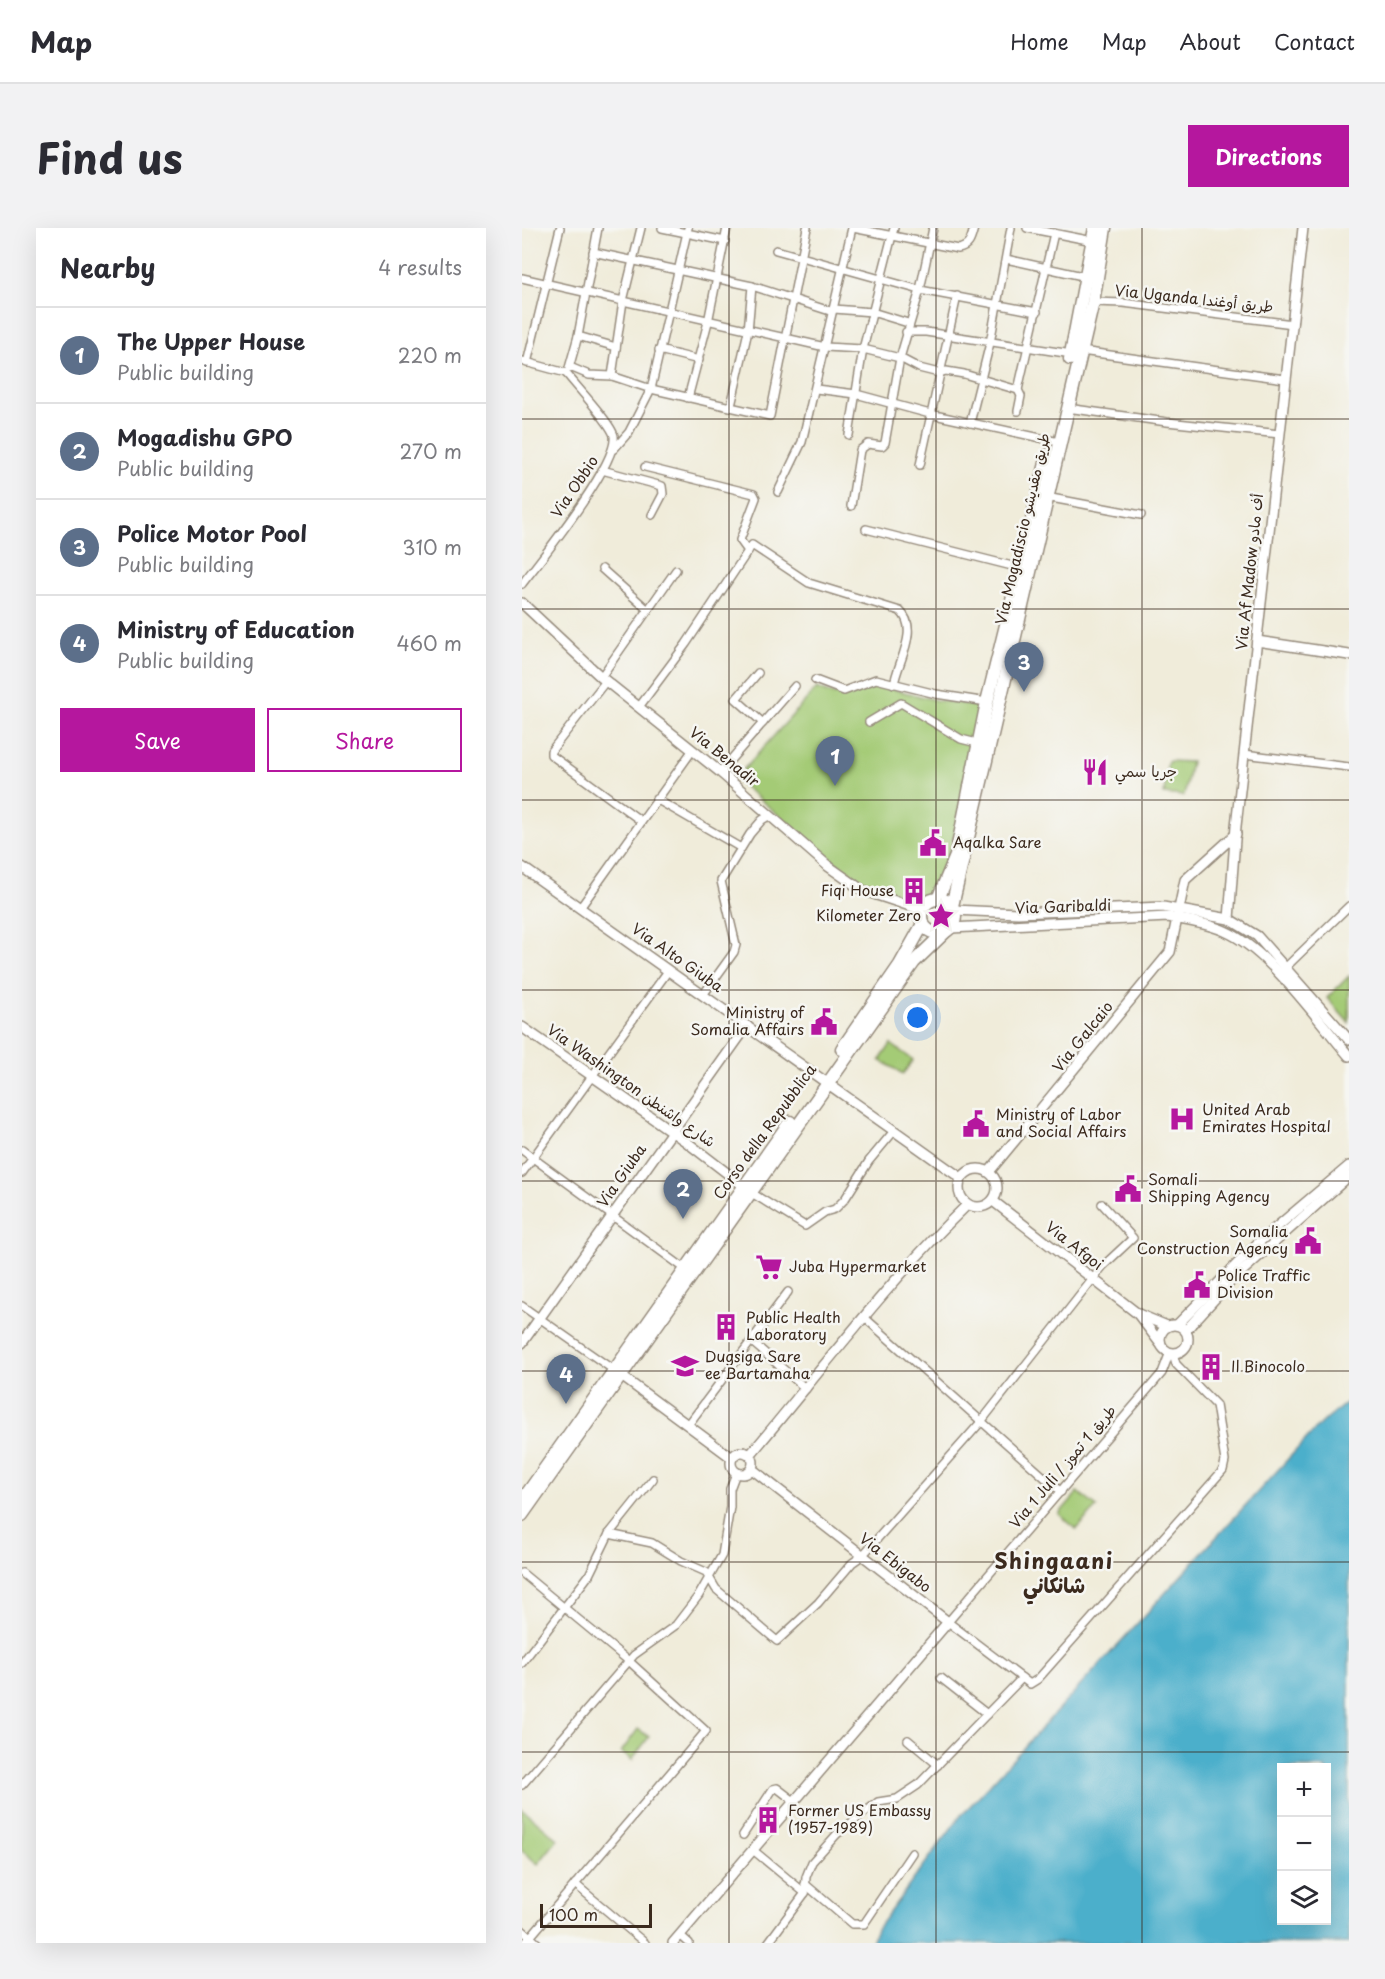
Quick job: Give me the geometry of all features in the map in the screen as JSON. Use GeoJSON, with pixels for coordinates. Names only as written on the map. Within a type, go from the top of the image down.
{"type":"FeatureCollection","features":[{"type":"Feature","properties":{"kind":"highway","name":"Via Mogadiscio طريق مقديشو"},"geometry":{"type":"LineString","coordinates":[[938,899],[956,856],[985,745],[987,702],[1020,588],[1020,567],[1046,497],[1055,441],[1067,408],[1095,228]]}},
{"type":"Feature","properties":{"kind":"highway","name":"Via Mogadiscio طريق مقديشو"},"geometry":{"type":"LineString","coordinates":[[953,908],[985,745],[1020,588],[1076,352],[1093,302],[1105,228]]}},
{"type":"Feature","properties":{"kind":"highway"},"geometry":{"type":"LineString","coordinates":[[522,1515],[824,1081],[914,962],[949,930],[955,919],[953,908],[938,899],[928,902],[922,910],[923,924],[936,933],[949,930]]}},
{"type":"Feature","properties":{"kind":"highway","name":"Corso della Repubblica"},"geometry":{"type":"LineString","coordinates":[[824,1081],[900,965],[923,924]]}},
{"type":"Feature","properties":{"kind":"highway"},"geometry":{"type":"LineString","coordinates":[[522,1501],[619,1374]]}},
{"type":"Feature","properties":{"kind":"street"},"geometry":{"type":"LineString","coordinates":[[561,228],[524,362],[588,375],[612,376],[651,389],[770,416],[807,228]]}},
{"type":"Feature","properties":{"kind":"street"},"geometry":{"type":"LineString","coordinates":[[568,370],[578,336],[598,228]]}},
{"type":"Feature","properties":{"kind":"street"},"geometry":{"type":"LineString","coordinates":[[612,376],[623,301],[641,228]]}},
{"type":"Feature","properties":{"kind":"street"},"geometry":{"type":"LineString","coordinates":[[662,228],[687,230],[724,241]]}},
{"type":"Feature","properties":{"kind":"street"},"geometry":{"type":"LineString","coordinates":[[688,398],[708,322],[727,228]]}},
{"type":"Feature","properties":{"kind":"street"},"geometry":{"type":"LineString","coordinates":[[778,492],[802,442],[852,228],[964,248],[970,243],[974,228]]}},
{"type":"Feature","properties":{"kind":"street"},"geometry":{"type":"LineString","coordinates":[[849,435],[863,350],[894,228]]}},
{"type":"Feature","properties":{"kind":"street"},"geometry":{"type":"LineString","coordinates":[[851,506],[860,450],[868,444],[882,446],[885,443],[900,358],[908,323],[920,290],[933,228]]}},
{"type":"Feature","properties":{"kind":"street"},"geometry":{"type":"LineString","coordinates":[[970,423],[990,343],[1011,228]]}},
{"type":"Feature","properties":{"kind":"street"},"geometry":{"type":"LineString","coordinates":[[1027,228],[1093,242]]}},
{"type":"Feature","properties":{"kind":"street","name":"Via Af Madow أف مادو"},"geometry":{"type":"LineString","coordinates":[[1229,919],[1244,754],[1303,228]]}},
{"type":"Feature","properties":{"kind":"street"},"geometry":{"type":"LineString","coordinates":[[614,449],[629,432],[651,389],[667,310],[687,230]]}},
{"type":"Feature","properties":{"kind":"street"},"geometry":{"type":"LineString","coordinates":[[1018,411],[1021,396],[1018,390],[1054,234]]}},
{"type":"Feature","properties":{"kind":"street"},"geometry":{"type":"LineString","coordinates":[[776,250],[880,277],[920,290],[1037,312]]}},
{"type":"Feature","properties":{"kind":"street"},"geometry":{"type":"LineString","coordinates":[[593,252],[752,286],[793,298],[799,303],[830,311],[834,309],[872,312],[908,323]]}},
{"type":"Feature","properties":{"kind":"street"},"geometry":{"type":"LineString","coordinates":[[1006,259],[1087,277]]}},
{"type":"Feature","properties":{"kind":"street"},"geometry":{"type":"LineString","coordinates":[[522,278],[667,310],[748,331],[825,347],[863,350],[900,358],[919,368],[939,373],[946,371],[964,374],[1018,390]]}},
{"type":"Feature","properties":{"kind":"street"},"geometry":{"type":"LineString","coordinates":[[731,406],[748,331],[752,286]]}},
{"type":"Feature","properties":{"kind":"street"},"geometry":{"type":"LineString","coordinates":[[920,465],[957,296]]}},
{"type":"Feature","properties":{"kind":"street","name":"Via Uganda طريق أوغندا"},"geometry":{"type":"LineString","coordinates":[[1093,302],[1123,303],[1293,324]]}},
{"type":"Feature","properties":{"kind":"street"},"geometry":{"type":"LineString","coordinates":[[906,332],[947,335],[990,343],[1285,379]]}},
{"type":"Feature","properties":{"kind":"street"},"geometry":{"type":"LineString","coordinates":[[578,336],[616,347]]}},
{"type":"Feature","properties":{"kind":"street"},"geometry":{"type":"LineString","coordinates":[[659,350],[699,360]]}},
{"type":"Feature","properties":{"kind":"street","name":"Via Obbio"},"geometry":{"type":"LineString","coordinates":[[522,584],[602,470],[614,449],[612,431],[568,370]]}},
{"type":"Feature","properties":{"kind":"street"},"geometry":{"type":"LineString","coordinates":[[816,389],[856,394],[930,414],[1055,441]]}},
{"type":"Feature","properties":{"kind":"street"},"geometry":{"type":"LineString","coordinates":[[1067,408],[1280,434]]}},
{"type":"Feature","properties":{"kind":"street"},"geometry":{"type":"LineString","coordinates":[[645,467],[754,494],[756,498],[740,540],[748,551]]}},
{"type":"Feature","properties":{"kind":"street"},"geometry":{"type":"LineString","coordinates":[[602,470],[662,486],[663,494],[652,515]]}},
{"type":"Feature","properties":{"kind":"street"},"geometry":{"type":"LineString","coordinates":[[1046,497],[1141,515]]}},
{"type":"Feature","properties":{"kind":"street"},"geometry":{"type":"LineString","coordinates":[[866,529],[1020,567]]}},
{"type":"Feature","properties":{"kind":"street"},"geometry":{"type":"LineString","coordinates":[[639,707],[686,644],[752,545],[809,583],[900,611],[908,618],[910,628],[894,684]]}},
{"type":"Feature","properties":{"kind":"street"},"geometry":{"type":"LineString","coordinates":[[602,569],[648,610]]}},
{"type":"Feature","properties":{"kind":"street"},"geometry":{"type":"LineString","coordinates":[[641,821],[551,755],[551,751],[603,679],[676,570]]}},
{"type":"Feature","properties":{"kind":"street","name":"Via Benadir"},"geometry":{"type":"LineString","coordinates":[[522,603],[603,679],[720,772],[849,882],[862,890],[922,910]]}},
{"type":"Feature","properties":{"kind":"street"},"geometry":{"type":"LineString","coordinates":[[1257,641],[1349,655]]}},
{"type":"Feature","properties":{"kind":"street"},"geometry":{"type":"LineString","coordinates":[[758,672],[736,699],[763,723]]}},
{"type":"Feature","properties":{"kind":"street"},"geometry":{"type":"LineString","coordinates":[[815,680],[844,691],[869,680],[987,702]]}},
{"type":"Feature","properties":{"kind":"street"},"geometry":{"type":"LineString","coordinates":[[720,772],[795,686]]}},
{"type":"Feature","properties":{"kind":"street"},"geometry":{"type":"LineString","coordinates":[[869,722],[896,704],[901,704],[961,739],[985,745]]}},
{"type":"Feature","properties":{"kind":"street"},"geometry":{"type":"LineString","coordinates":[[580,908],[692,751]]}},
{"type":"Feature","properties":{"kind":"street"},"geometry":{"type":"LineString","coordinates":[[1244,754],[1349,767]]}},
{"type":"Feature","properties":{"kind":"street"},"geometry":{"type":"LineString","coordinates":[[656,799],[741,848]]}},
{"type":"Feature","properties":{"kind":"street"},"geometry":{"type":"LineString","coordinates":[[703,995],[734,952],[736,945],[721,881],[741,848],[762,820],[770,815]]}},
{"type":"Feature","properties":{"kind":"street","name":"Via Galcaio"},"geometry":{"type":"LineString","coordinates":[[989,1172],[1170,952],[1185,880],[1236,834]]}},
{"type":"Feature","properties":{"kind":"street","name":"Via Alto Giuba"},"geometry":{"type":"LineString","coordinates":[[522,867],[961,1178]]}},
{"type":"Feature","properties":{"kind":"street"},"geometry":{"type":"LineString","coordinates":[[1286,967],[1349,906]]}},
{"type":"Feature","properties":{"kind":"street","name":"Via Garibaldi"},"geometry":{"type":"LineString","coordinates":[[953,908],[1018,913],[1163,907],[1177,914]]}},
{"type":"Feature","properties":{"kind":"street"},"geometry":{"type":"LineString","coordinates":[[1177,914],[1229,919],[1257,936],[1349,1040]]}},
{"type":"Feature","properties":{"kind":"street"},"geometry":{"type":"LineString","coordinates":[[1177,914],[1230,933],[1264,958],[1349,1056]]}},
{"type":"Feature","properties":{"kind":"street","name":"Via Garibaldi"},"geometry":{"type":"LineString","coordinates":[[949,930],[1177,914]]}},
{"type":"Feature","properties":{"kind":"street"},"geometry":{"type":"LineString","coordinates":[[1264,958],[1272,952]]}},
{"type":"Feature","properties":{"kind":"street"},"geometry":{"type":"LineString","coordinates":[[522,1173],[668,971]]}},
{"type":"Feature","properties":{"kind":"street","name":"Via Giuba"},"geometry":{"type":"LineString","coordinates":[[522,1343],[747,1026]]}},
{"type":"Feature","properties":{"kind":"street","name":"Via Washington شارع واشنطن"},"geometry":{"type":"LineString","coordinates":[[522,1027],[672,1132],[747,1189]]}},
{"type":"Feature","properties":{"kind":"street"},"geometry":{"type":"LineString","coordinates":[[747,1189],[805,1226],[825,1212],[835,1209],[869,1161],[894,1131]]}},
{"type":"Feature","properties":{"kind":"street"},"geometry":{"type":"LineString","coordinates":[[522,1150],[689,1272]]}},
{"type":"Feature","properties":{"kind":"street"},"geometry":{"type":"LineString","coordinates":[[1182,1327],[1259,1242],[1349,1166]]}},
{"type":"Feature","properties":{"kind":"street"},"geometry":{"type":"LineString","coordinates":[[972,1169],[989,1172],[994,1177],[998,1188],[993,1201],[983,1207],[967,1205],[959,1192],[961,1178],[972,1169]]}},
{"type":"Feature","properties":{"kind":"street"},"geometry":{"type":"LineString","coordinates":[[1138,1314],[1167,1326],[1182,1327],[1349,1176]]}},
{"type":"Feature","properties":{"kind":"street","name":"Via Afgoi"},"geometry":{"type":"LineString","coordinates":[[993,1201],[1092,1281],[1138,1314]]}},
{"type":"Feature","properties":{"kind":"street"},"geometry":{"type":"LineString","coordinates":[[609,1534],[652,1543],[681,1562],[706,1572],[716,1589],[777,1641],[818,1603],[852,1563],[862,1556],[980,1422],[1103,1266],[1133,1238],[1102,1204]]}},
{"type":"Feature","properties":{"kind":"street"},"geometry":{"type":"LineString","coordinates":[[750,1455],[865,1318],[944,1227],[967,1205]]}},
{"type":"Feature","properties":{"kind":"street"},"geometry":{"type":"LineString","coordinates":[[688,1425],[788,1292]]}},
{"type":"Feature","properties":{"kind":"street"},"geometry":{"type":"LineString","coordinates":[[522,1305],[732,1458]]}},
{"type":"Feature","properties":{"kind":"street"},"geometry":{"type":"LineString","coordinates":[[768,1943],[805,1893],[805,1884],[812,1862],[847,1824],[878,1802],[897,1799],[909,1793],[1022,1678],[1030,1684],[1038,1679],[1223,1470],[1225,1461],[1216,1404],[1176,1364],[1171,1353],[1160,1343],[1138,1314]]}},
{"type":"Feature","properties":{"kind":"street"},"geometry":{"type":"LineString","coordinates":[[865,1318],[1061,1492]]}},
{"type":"Feature","properties":{"kind":"street"},"geometry":{"type":"LineString","coordinates":[[1160,1343],[1161,1334],[1167,1326]]}},
{"type":"Feature","properties":{"kind":"street"},"geometry":{"type":"LineString","coordinates":[[1171,1353],[1187,1345],[1182,1327]]}},
{"type":"Feature","properties":{"kind":"street"},"geometry":{"type":"LineString","coordinates":[[751,1341],[806,1389]]}},
{"type":"Feature","properties":{"kind":"street","name":"Via 1 Juli / طريق 1 تموز"},"geometry":{"type":"LineString","coordinates":[[948,1622],[1162,1373],[1171,1353]]}},
{"type":"Feature","properties":{"kind":"street"},"geometry":{"type":"LineString","coordinates":[[741,1452],[750,1455],[753,1462],[752,1469],[746,1474],[736,1473],[731,1467],[732,1458],[741,1452]]}},
{"type":"Feature","properties":{"kind":"street","name":"Via Ebigabo"},"geometry":{"type":"LineString","coordinates":[[752,1469],[1022,1678]]}},
{"type":"Feature","properties":{"kind":"street"},"geometry":{"type":"LineString","coordinates":[[522,1785],[642,1646],[676,1625],[710,1578],[724,1546],[730,1489],[736,1473]]}},
{"type":"Feature","properties":{"kind":"street"},"geometry":{"type":"LineString","coordinates":[[522,1663],[596,1564],[609,1534],[653,1479]]}},
{"type":"Feature","properties":{"kind":"street"},"geometry":{"type":"LineString","coordinates":[[522,1572],[630,1662],[706,1731],[527,1940]]}},
{"type":"Feature","properties":{"kind":"street"},"geometry":{"type":"LineString","coordinates":[[689,1943],[676,1939],[948,1622]]}},
{"type":"Feature","properties":{"kind":"street"},"geometry":{"type":"LineString","coordinates":[[941,1678],[987,1714]]}},
{"type":"Feature","properties":{"kind":"street"},"geometry":{"type":"LineString","coordinates":[[908,1740],[938,1765]]}},
{"type":"Feature","properties":{"kind":"street"},"geometry":{"type":"LineString","coordinates":[[743,1834],[773,1789],[777,1788],[795,1801]]}},
{"type":"Feature","properties":{"kind":"street"},"geometry":{"type":"LineString","coordinates":[[753,1850],[805,1893]]}},
{"type":"Feature","properties":{"kind":"street"},"geometry":{"type":"LineString","coordinates":[[805,1884],[852,1924],[864,1924],[912,1853]]}},
{"type":"Feature","properties":{"kind":"street"},"geometry":{"type":"LineString","coordinates":[[575,1884],[645,1943]]}},
{"type":"Feature","properties":{"kind":"street"},"geometry":{"type":"LineString","coordinates":[[522,1930],[527,1940],[537,1943]]}},
{"type":"Feature","properties":{"kind":"green space"},"geometry":{"type":"Polygon","coordinates":[[[881,686],[935,700],[982,706],[952,842],[933,890],[921,904],[873,890],[859,882],[735,779],[817,688],[842,695],[881,686]]]}},
{"type":"Feature","properties":{"kind":"green space"},"geometry":{"type":"Polygon","coordinates":[[[1168,761],[1191,762],[1184,796],[1164,794],[1168,761]]]}},
{"type":"Feature","properties":{"kind":"green space"},"geometry":{"type":"Polygon","coordinates":[[[1349,976],[1349,1023],[1327,998],[1349,976]]]}},
{"type":"Feature","properties":{"kind":"green space"},"geometry":{"type":"Polygon","coordinates":[[[891,1044],[913,1060],[903,1074],[880,1060],[891,1044]]]}},
{"type":"Feature","properties":{"kind":"green space"},"geometry":{"type":"Polygon","coordinates":[[[1078,1492],[1097,1507],[1076,1529],[1059,1514],[1078,1492]]]}},
{"type":"Feature","properties":{"kind":"green space"},"geometry":{"type":"Polygon","coordinates":[[[638,1729],[649,1737],[632,1760],[621,1752],[638,1729]]]}},
{"type":"Feature","properties":{"kind":"green space"},"geometry":{"type":"Polygon","coordinates":[[[522,1809],[558,1839],[538,1864],[522,1851],[522,1809]]]}},
{"type":"Feature","properties":{"kind":"water"},"geometry":{"type":"Polygon","coordinates":[[[1349,1401],[1349,1943],[871,1943],[874,1933],[958,1819],[1321,1423],[1349,1401]]]}},
{"type":"Feature","properties":{"kind":"place","name":"Police Motor Pool"},"geometry":{"type":"Point","coordinates":[1024,692]}},
{"type":"Feature","properties":{"kind":"place","name":"جريا سمي"},"geometry":{"type":"Point","coordinates":[1095,772]}},
{"type":"Feature","properties":{"kind":"place","name":"The Upper House"},"geometry":{"type":"Point","coordinates":[835,786]}},
{"type":"Feature","properties":{"kind":"place","name":"Aqalka Sare"},"geometry":{"type":"Point","coordinates":[933,843]}},
{"type":"Feature","properties":{"kind":"place","name":"Fiqi House"},"geometry":{"type":"Point","coordinates":[914,891]}},
{"type":"Feature","properties":{"kind":"place","name":"Kilometer Zero"},"geometry":{"type":"Point","coordinates":[941,916]}},
{"type":"Feature","properties":{"kind":"place","name":"Ministry of Somalia Affairs"},"geometry":{"type":"Point","coordinates":[824,1022]}},
{"type":"Feature","properties":{"kind":"place","name":"United Arab Emirates Hospital"},"geometry":{"type":"Point","coordinates":[1182,1119]}},
{"type":"Feature","properties":{"kind":"place","name":"Ministry of Labor and Social Affairs"},"geometry":{"type":"Point","coordinates":[976,1124]}},
{"type":"Feature","properties":{"kind":"place","name":"Somali Shipping Agency"},"geometry":{"type":"Point","coordinates":[1128,1189]}},
{"type":"Feature","properties":{"kind":"place","name":"Mogadishu GPO"},"geometry":{"type":"Point","coordinates":[683,1219]}},
{"type":"Feature","properties":{"kind":"place","name":"Somalia Construction Agency"},"geometry":{"type":"Point","coordinates":[1308,1241]}},
{"type":"Feature","properties":{"kind":"place","name":"Juba Hypermarket"},"geometry":{"type":"Point","coordinates":[769,1267]}},
{"type":"Feature","properties":{"kind":"place","name":"Police Traffic Division"},"geometry":{"type":"Point","coordinates":[1197,1285]}},
{"type":"Feature","properties":{"kind":"place","name":"Public Health Laboratory"},"geometry":{"type":"Point","coordinates":[726,1327]}},
{"type":"Feature","properties":{"kind":"place","name":"Dugsiga Sare ee Bartamaha"},"geometry":{"type":"Point","coordinates":[685,1366]}},
{"type":"Feature","properties":{"kind":"place","name":"Il Binocolo"},"geometry":{"type":"Point","coordinates":[1211,1367]}},
{"type":"Feature","properties":{"kind":"place","name":"Ministry of Education"},"geometry":{"type":"Point","coordinates":[566,1404]}},
{"type":"Feature","properties":{"kind":"place","name":"Former US Embassy (1957-1989)"},"geometry":{"type":"Point","coordinates":[768,1820]}},
{"type":"Feature","properties":{"kind":"district","name":"Shingaani شانكاني"},"geometry":{"type":"Point","coordinates":[1054,1574]}}]}
